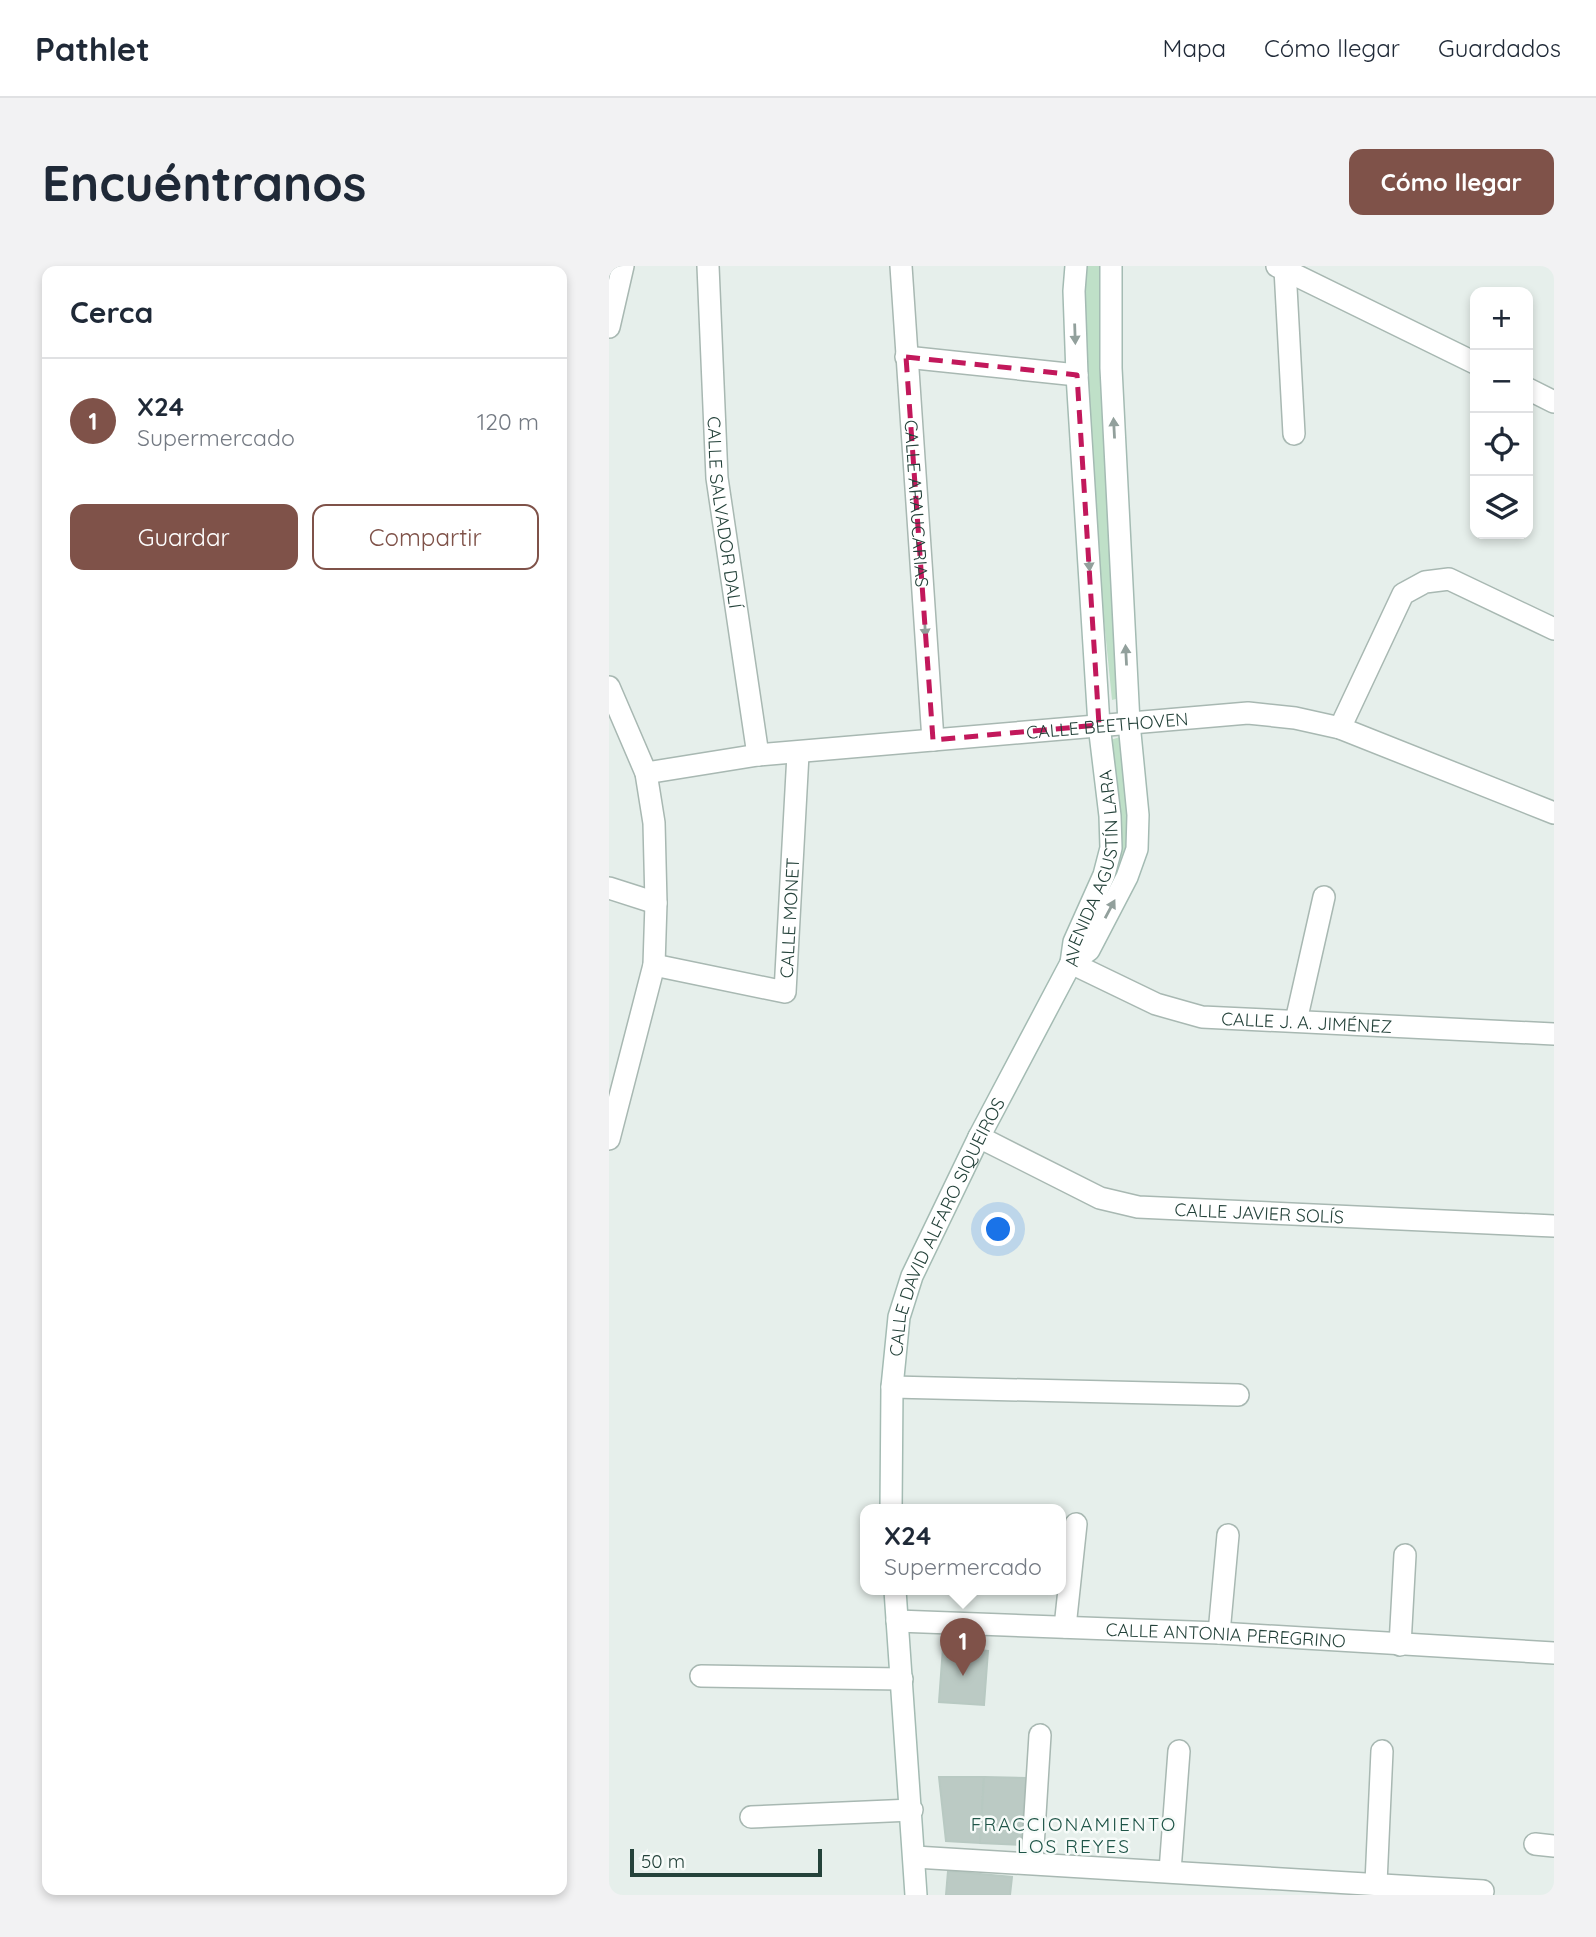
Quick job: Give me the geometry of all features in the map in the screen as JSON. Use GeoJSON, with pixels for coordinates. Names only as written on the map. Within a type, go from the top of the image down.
{"type":"FeatureCollection","features":[{"type":"Feature","properties":{"kind":"street"},"geometry":{"type":"LineString","coordinates":[[609,327],[623,266]]}},
{"type":"Feature","properties":{"kind":"street","name":"CALLE SALVADOR DALÍ"},"geometry":{"type":"LineString","coordinates":[[708,266],[717,478],[758,755]]}},
{"type":"Feature","properties":{"kind":"street","name":"CALLE ARAUCARIAS"},"geometry":{"type":"LineString","coordinates":[[901,266],[933,740]]}},
{"type":"Feature","properties":{"kind":"street"},"geometry":{"type":"LineString","coordinates":[[902,288],[916,266]]}},
{"type":"Feature","properties":{"kind":"street","name":"AVENIDA AGUSTÍN LARA"},"geometry":{"type":"LineString","coordinates":[[1071,963],[1074,942],[1104,875],[1111,848],[1099,725],[1077,375],[1074,291],[1076,266]]}},
{"type":"Feature","properties":{"kind":"street","name":"AVENIDA AGUSTÍN LARA"},"geometry":{"type":"LineString","coordinates":[[1071,963],[1089,950],[1127,877],[1137,849],[1138,815],[1129,723],[1111,368],[1111,266]]}},
{"type":"Feature","properties":{"kind":"street"},"geometry":{"type":"LineString","coordinates":[[1281,268],[1470,361]]}},
{"type":"Feature","properties":{"kind":"street"},"geometry":{"type":"LineString","coordinates":[[1281,268],[1294,434]]}},
{"type":"Feature","properties":{"kind":"street"},"geometry":{"type":"LineString","coordinates":[[907,357],[1077,375]]}},
{"type":"Feature","properties":{"kind":"street"},"geometry":{"type":"LineString","coordinates":[[1533,392],[1554,402]]}},
{"type":"Feature","properties":{"kind":"street"},"geometry":{"type":"LineString","coordinates":[[1340,728],[1403,594],[1425,582],[1449,579],[1554,629]]}},
{"type":"Feature","properties":{"kind":"street"},"geometry":{"type":"LineString","coordinates":[[609,687],[646,773],[654,823],[656,903],[654,965],[615,1096],[609,1139]]}},
{"type":"Feature","properties":{"kind":"street","name":"CALLE BEETHOVEN"},"geometry":{"type":"LineString","coordinates":[[646,773],[758,755],[798,754],[1248,713],[1295,718],[1340,728],[1554,813]]}},
{"type":"Feature","properties":{"kind":"street","name":"CALLE MONET"},"geometry":{"type":"LineString","coordinates":[[654,965],[785,992],[798,754]]}},
{"type":"Feature","properties":{"kind":"street"},"geometry":{"type":"LineString","coordinates":[[609,888],[656,903]]}},
{"type":"Feature","properties":{"kind":"street"},"geometry":{"type":"LineString","coordinates":[[1296,1021],[1324,897]]}},
{"type":"Feature","properties":{"kind":"street","name":"CALLE J. A. JIMÉNEZ"},"geometry":{"type":"LineString","coordinates":[[1071,963],[1156,1004],[1202,1017],[1554,1034]]}},
{"type":"Feature","properties":{"kind":"street","name":"CALLE DAVID ALFARO SIQUEIROS"},"geometry":{"type":"LineString","coordinates":[[891,1504],[892,1387],[899,1317],[912,1276],[979,1137],[1071,963]]}},
{"type":"Feature","properties":{"kind":"street","name":"CALLE JAVIER SOLÍS"},"geometry":{"type":"LineString","coordinates":[[979,1137],[1100,1198],[1138,1207],[1554,1226]]}},
{"type":"Feature","properties":{"kind":"street"},"geometry":{"type":"LineString","coordinates":[[892,1387],[1238,1395]]}},
{"type":"Feature","properties":{"kind":"street"},"geometry":{"type":"LineString","coordinates":[[1065,1627],[1076,1524]]}},
{"type":"Feature","properties":{"kind":"street"},"geometry":{"type":"LineString","coordinates":[[1219,1633],[1228,1535]]}},
{"type":"Feature","properties":{"kind":"street"},"geometry":{"type":"LineString","coordinates":[[1400,1645],[1405,1555]]}},
{"type":"Feature","properties":{"kind":"street"},"geometry":{"type":"LineString","coordinates":[[895,1595],[916,1895]]}},
{"type":"Feature","properties":{"kind":"street","name":"CALLE ANTONIA PEREGRINO"},"geometry":{"type":"LineString","coordinates":[[897,1620],[1219,1633],[1554,1653]]}},
{"type":"Feature","properties":{"kind":"street"},"geometry":{"type":"LineString","coordinates":[[701,1676],[902,1679]]}},
{"type":"Feature","properties":{"kind":"street"},"geometry":{"type":"LineString","coordinates":[[1032,1863],[1040,1735]]}},
{"type":"Feature","properties":{"kind":"street"},"geometry":{"type":"LineString","coordinates":[[1170,1871],[1179,1751]]}},
{"type":"Feature","properties":{"kind":"street"},"geometry":{"type":"LineString","coordinates":[[1376,1883],[1382,1751]]}},
{"type":"Feature","properties":{"kind":"street"},"geometry":{"type":"LineString","coordinates":[[751,1817],[912,1810]]}},
{"type":"Feature","properties":{"kind":"street"},"geometry":{"type":"LineString","coordinates":[[915,1857],[1483,1891]]}},
{"type":"Feature","properties":{"kind":"highlighted area"},"geometry":{"type":"Polygon","coordinates":[[[906,357],[1077,375],[1099,725],[933,740],[906,357]]]}},
{"type":"Feature","properties":{"kind":"green space"},"geometry":{"type":"Polygon","coordinates":[[[1085,266],[1103,266],[1099,350],[1106,489],[1131,695],[1112,700],[1091,490],[1085,266]]]}},
{"type":"Feature","properties":{"kind":"green space"},"geometry":{"type":"Polygon","coordinates":[[[1120,737],[1132,850],[1094,922],[1103,878],[1107,741],[1120,737]]]}},
{"type":"Feature","properties":{"kind":"building"},"geometry":{"type":"Polygon","coordinates":[[[943,1647],[988,1651],[984,1705],[939,1702],[943,1647]]]}},
{"type":"Feature","properties":{"kind":"building"},"geometry":{"type":"Polygon","coordinates":[[[939,1777],[984,1777],[980,1843],[946,1841],[939,1777]]]}},
{"type":"Feature","properties":{"kind":"building"},"geometry":{"type":"Polygon","coordinates":[[[984,1777],[1026,1778],[1021,1845],[980,1843],[984,1777]]]}},
{"type":"Feature","properties":{"kind":"building"},"geometry":{"type":"Polygon","coordinates":[[[948,1871],[1012,1877],[1010,1895],[946,1895],[948,1871]]]}},
{"type":"Feature","properties":{"kind":"place","name":"X24"},"geometry":{"type":"Point","coordinates":[963,1676]}},
{"type":"Feature","properties":{"kind":"district","name":"FRACCIONAMIENTO LOS REYES"},"geometry":{"type":"Point","coordinates":[1074,1835]}}]}
